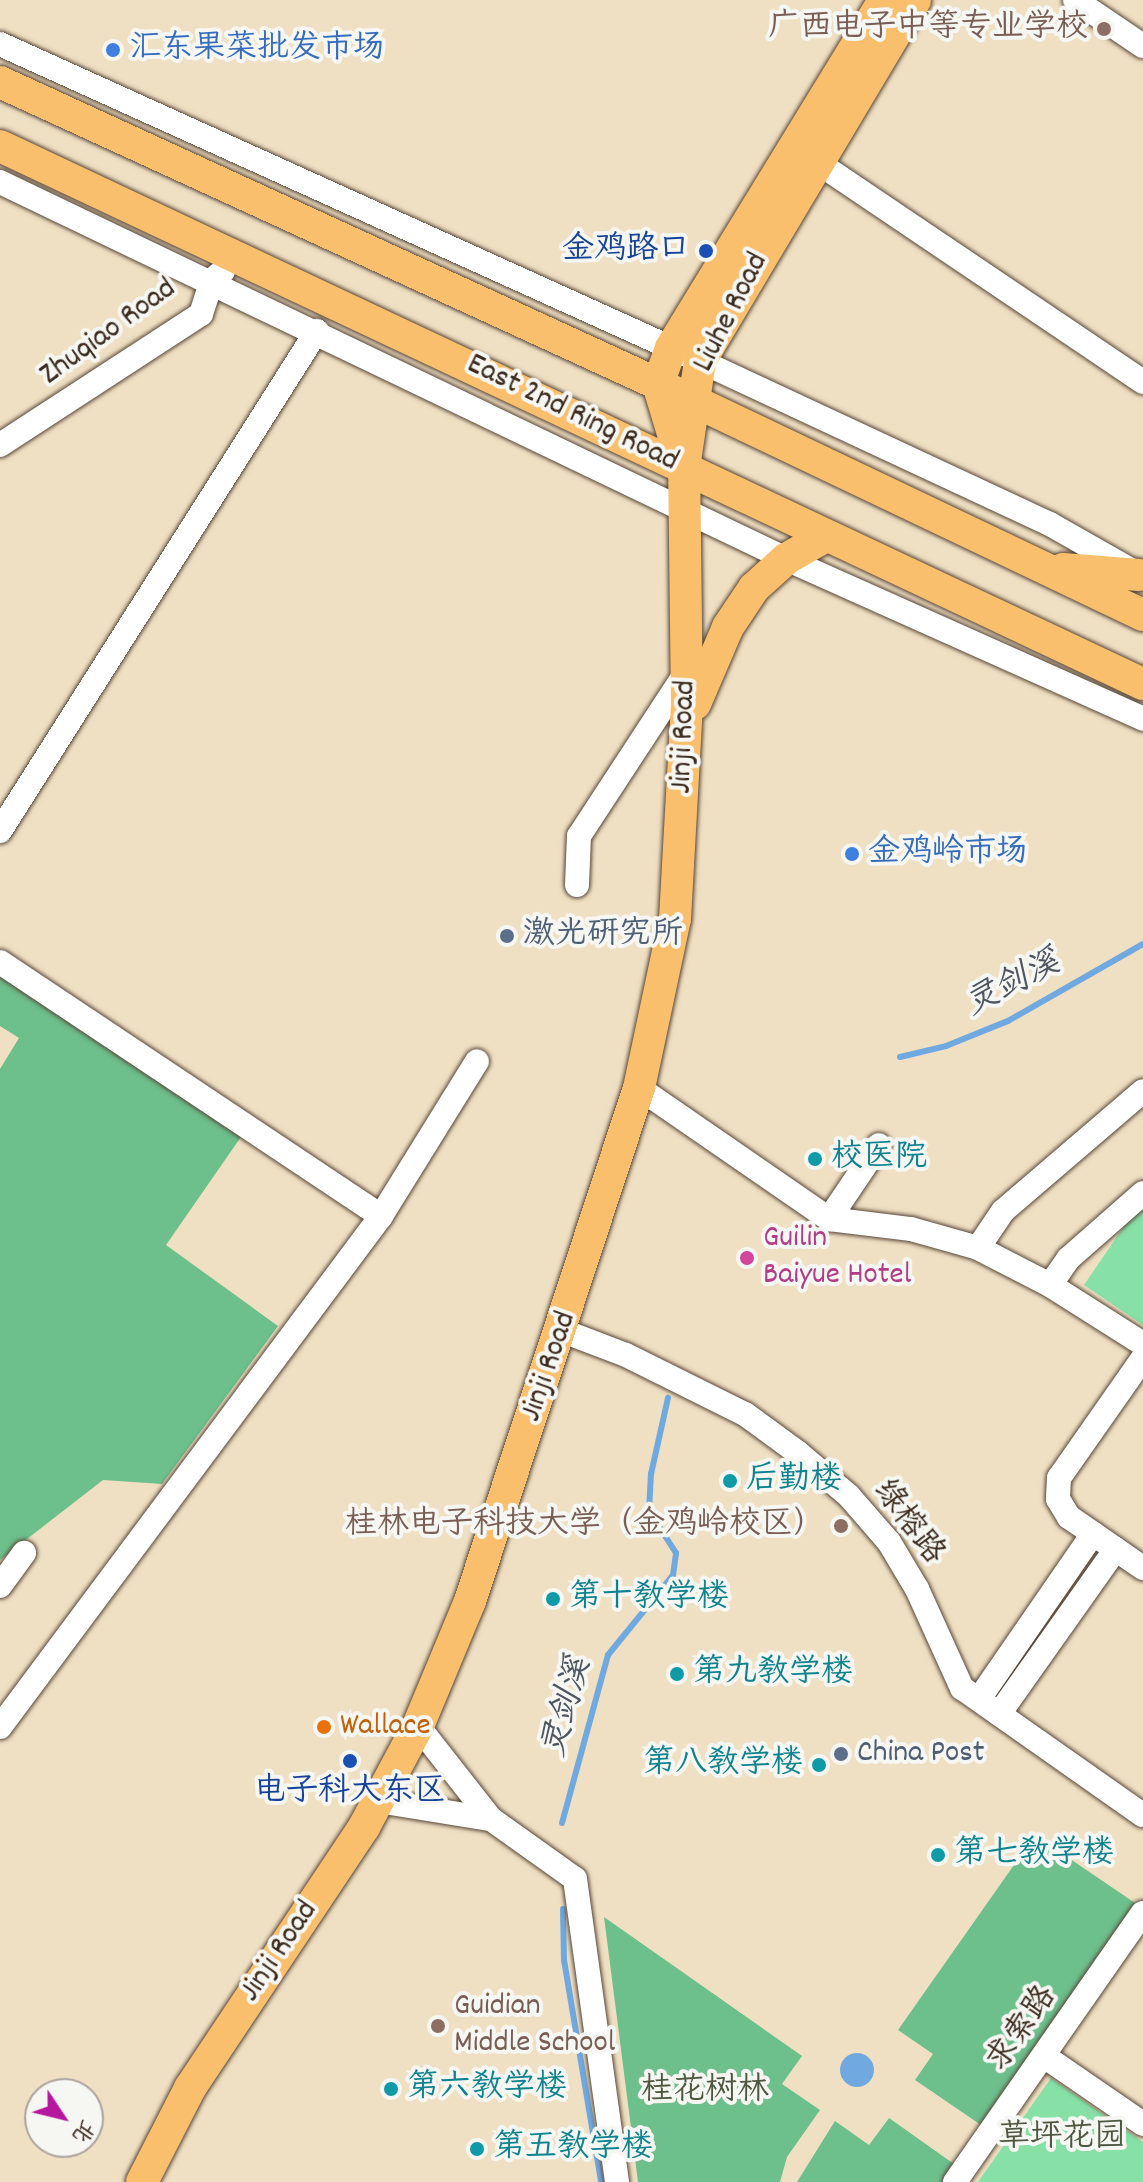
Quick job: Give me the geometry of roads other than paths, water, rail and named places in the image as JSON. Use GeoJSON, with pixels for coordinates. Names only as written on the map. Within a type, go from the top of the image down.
{"type":"FeatureCollection","features":[{"type":"Feature","properties":{"kind":"main road","name":"Liuhe Road"},"geometry":{"type":"LineString","coordinates":[[684,468],[692,402],[685,354],[884,0]]}},
{"type":"Feature","properties":{"kind":"main road","name":"Liuhe Road"},"geometry":{"type":"LineString","coordinates":[[684,468],[658,384],[685,354],[817,162],[915,0]]}},
{"type":"Feature","properties":{"kind":"main road","name":"East 2nd Ring Road"},"geometry":{"type":"LineString","coordinates":[[0,82],[658,384],[1143,615]]}},
{"type":"Feature","properties":{"kind":"main road","name":"East 2nd Ring Road"},"geometry":{"type":"LineString","coordinates":[[0,146],[239,255],[1131,679],[1143,695]]}},
{"type":"Feature","properties":{"kind":"main road","name":"Jinji Road"},"geometry":{"type":"LineString","coordinates":[[142,2182],[190,2088],[378,1801],[418,1726],[470,1601],[563,1331],[639,1088],[675,919],[686,738],[684,468]]}},
{"type":"Feature","properties":{"kind":"main road"},"geometry":{"type":"LineString","coordinates":[[686,738],[698,692],[728,627],[754,588],[786,559],[826,536]]}},
{"type":"Feature","properties":{"kind":"main road"},"geometry":{"type":"LineString","coordinates":[[1041,567],[1141,576]]}},
{"type":"Feature","properties":{"kind":"street"},"geometry":{"type":"LineString","coordinates":[[1075,0],[1143,46]]}},
{"type":"Feature","properties":{"kind":"street"},"geometry":{"type":"LineString","coordinates":[[0,44],[685,354],[1050,524],[1141,576]]}},
{"type":"Feature","properties":{"kind":"street"},"geometry":{"type":"LineString","coordinates":[[817,162],[1143,382]]}},
{"type":"Feature","properties":{"kind":"street"},"geometry":{"type":"LineString","coordinates":[[0,182],[686,507],[786,559],[1143,719]]}},
{"type":"Feature","properties":{"kind":"street","name":"Zhuqiao Road"},"geometry":{"type":"LineString","coordinates":[[0,445],[201,314],[212,280],[239,255]]}},
{"type":"Feature","properties":{"kind":"street"},"geometry":{"type":"LineString","coordinates":[[0,831],[317,331]]}},
{"type":"Feature","properties":{"kind":"street"},"geometry":{"type":"LineString","coordinates":[[577,885],[579,836],[687,671]]}},
{"type":"Feature","properties":{"kind":"street"},"geometry":{"type":"LineString","coordinates":[[0,962],[381,1216]]}},
{"type":"Feature","properties":{"kind":"street"},"geometry":{"type":"LineString","coordinates":[[0,1727],[381,1216],[477,1061]]}},
{"type":"Feature","properties":{"kind":"street"},"geometry":{"type":"LineString","coordinates":[[639,1088],[829,1219],[911,1229],[978,1248],[1050,1285],[1143,1344]]}},
{"type":"Feature","properties":{"kind":"street"},"geometry":{"type":"LineString","coordinates":[[978,1248],[1003,1211],[1141,1095]]}},
{"type":"Feature","properties":{"kind":"street"},"geometry":{"type":"LineString","coordinates":[[829,1219],[879,1145]]}},
{"type":"Feature","properties":{"kind":"street"},"geometry":{"type":"LineString","coordinates":[[1050,1285],[1068,1259],[1143,1193]]}},
{"type":"Feature","properties":{"kind":"street","name":"绿榕路"},"geometry":{"type":"LineString","coordinates":[[563,1331],[626,1355],[745,1414],[849,1496],[889,1542],[917,1589],[962,1688],[1143,1815]]}},
{"type":"Feature","properties":{"kind":"street"},"geometry":{"type":"LineString","coordinates":[[1143,1358],[1059,1478],[1058,1499],[1069,1517],[1143,1568]]}},
{"type":"Feature","properties":{"kind":"street"},"geometry":{"type":"LineString","coordinates":[[979,1699],[1093,1534]]}},
{"type":"Feature","properties":{"kind":"street"},"geometry":{"type":"LineString","coordinates":[[999,1714],[1116,1549]]}},
{"type":"Feature","properties":{"kind":"street"},"geometry":{"type":"LineString","coordinates":[[0,1586],[24,1553]]}},
{"type":"Feature","properties":{"kind":"street"},"geometry":{"type":"LineString","coordinates":[[418,1726],[491,1819],[575,1879],[617,2182]]}},
{"type":"Feature","properties":{"kind":"street"},"geometry":{"type":"LineString","coordinates":[[378,1801],[491,1819]]}},
{"type":"Feature","properties":{"kind":"street","name":"求索路"},"geometry":{"type":"LineString","coordinates":[[955,2182],[1143,1913]]}},
{"type":"Feature","properties":{"kind":"street"},"geometry":{"type":"LineString","coordinates":[[1044,2056],[1143,2124]]}},
{"type":"Feature","properties":{"kind":"street"},"geometry":{"type":"LineString","coordinates":[[131,2182],[142,2182]]}},
{"type":"Feature","properties":{"kind":"water"},"geometry":{"type":"Polygon","coordinates":[[[857,2053],[869,2058],[874,2070],[869,2082],[857,2087],[845,2082],[840,2070],[845,2058],[857,2053]]]}},
{"type":"Feature","properties":{"kind":"waterway","name":"灵剑溪"},"geometry":{"type":"LineString","coordinates":[[900,1057],[946,1046],[1008,1021],[1143,944]]}},
{"type":"Feature","properties":{"kind":"waterway","name":"灵剑溪"},"geometry":{"type":"LineString","coordinates":[[562,1823],[608,1655],[673,1575],[676,1553],[649,1511],[651,1474],[668,1398]]}},
{"type":"Feature","properties":{"kind":"waterway","name":"灵剑溪"},"geometry":{"type":"LineString","coordinates":[[563,1909],[564,1960],[601,2182]]}},
{"type":"Feature","properties":{"kind":"place","name":"广西电子中等专业学校"},"geometry":{"type":"Point","coordinates":[1104,29]}},
{"type":"Feature","properties":{"kind":"place","name":"汇东果菜批发市场"},"geometry":{"type":"Point","coordinates":[113,50]}},
{"type":"Feature","properties":{"kind":"place","name":"金鸡路口"},"geometry":{"type":"Point","coordinates":[706,251]}},
{"type":"Feature","properties":{"kind":"place","name":"金鸡岭市场"},"geometry":{"type":"Point","coordinates":[852,854]}},
{"type":"Feature","properties":{"kind":"place","name":"激光研究所"},"geometry":{"type":"Point","coordinates":[507,936]}},
{"type":"Feature","properties":{"kind":"place","name":"校医院"},"geometry":{"type":"Point","coordinates":[815,1159]}},
{"type":"Feature","properties":{"kind":"place","name":"Guilin Baiyue Hotel"},"geometry":{"type":"Point","coordinates":[747,1258]}},
{"type":"Feature","properties":{"kind":"place","name":"后勤楼"},"geometry":{"type":"Point","coordinates":[730,1481]}},
{"type":"Feature","properties":{"kind":"place","name":"桂林电子科技大学（金鸡岭校区）"},"geometry":{"type":"Point","coordinates":[841,1526]}},
{"type":"Feature","properties":{"kind":"place","name":"第十教学楼"},"geometry":{"type":"Point","coordinates":[553,1599]}},
{"type":"Feature","properties":{"kind":"place","name":"第九教学楼"},"geometry":{"type":"Point","coordinates":[677,1674]}},
{"type":"Feature","properties":{"kind":"place","name":"Wallace"},"geometry":{"type":"Point","coordinates":[324,1727]}},
{"type":"Feature","properties":{"kind":"place","name":"China Post"},"geometry":{"type":"Point","coordinates":[841,1754]}},
{"type":"Feature","properties":{"kind":"place","name":"电子科大东区"},"geometry":{"type":"Point","coordinates":[350,1761]}},
{"type":"Feature","properties":{"kind":"place","name":"第八教学楼"},"geometry":{"type":"Point","coordinates":[819,1765]}},
{"type":"Feature","properties":{"kind":"place","name":"第七教学楼"},"geometry":{"type":"Point","coordinates":[938,1855]}},
{"type":"Feature","properties":{"kind":"place","name":"Guidian Middle School"},"geometry":{"type":"Point","coordinates":[438,2026]}},
{"type":"Feature","properties":{"kind":"place","name":"第六教学楼"},"geometry":{"type":"Point","coordinates":[391,2089]}},
{"type":"Feature","properties":{"kind":"place","name":"第五教学楼"},"geometry":{"type":"Point","coordinates":[477,2149]}},
{"type":"Feature","properties":{"kind":"park label","name":"桂花树林"},"geometry":{"type":"Point","coordinates":[705,2092]}},
{"type":"Feature","properties":{"kind":"park label","name":"草坪花园"},"geometry":{"type":"Point","coordinates":[1062,2139]}}]}
